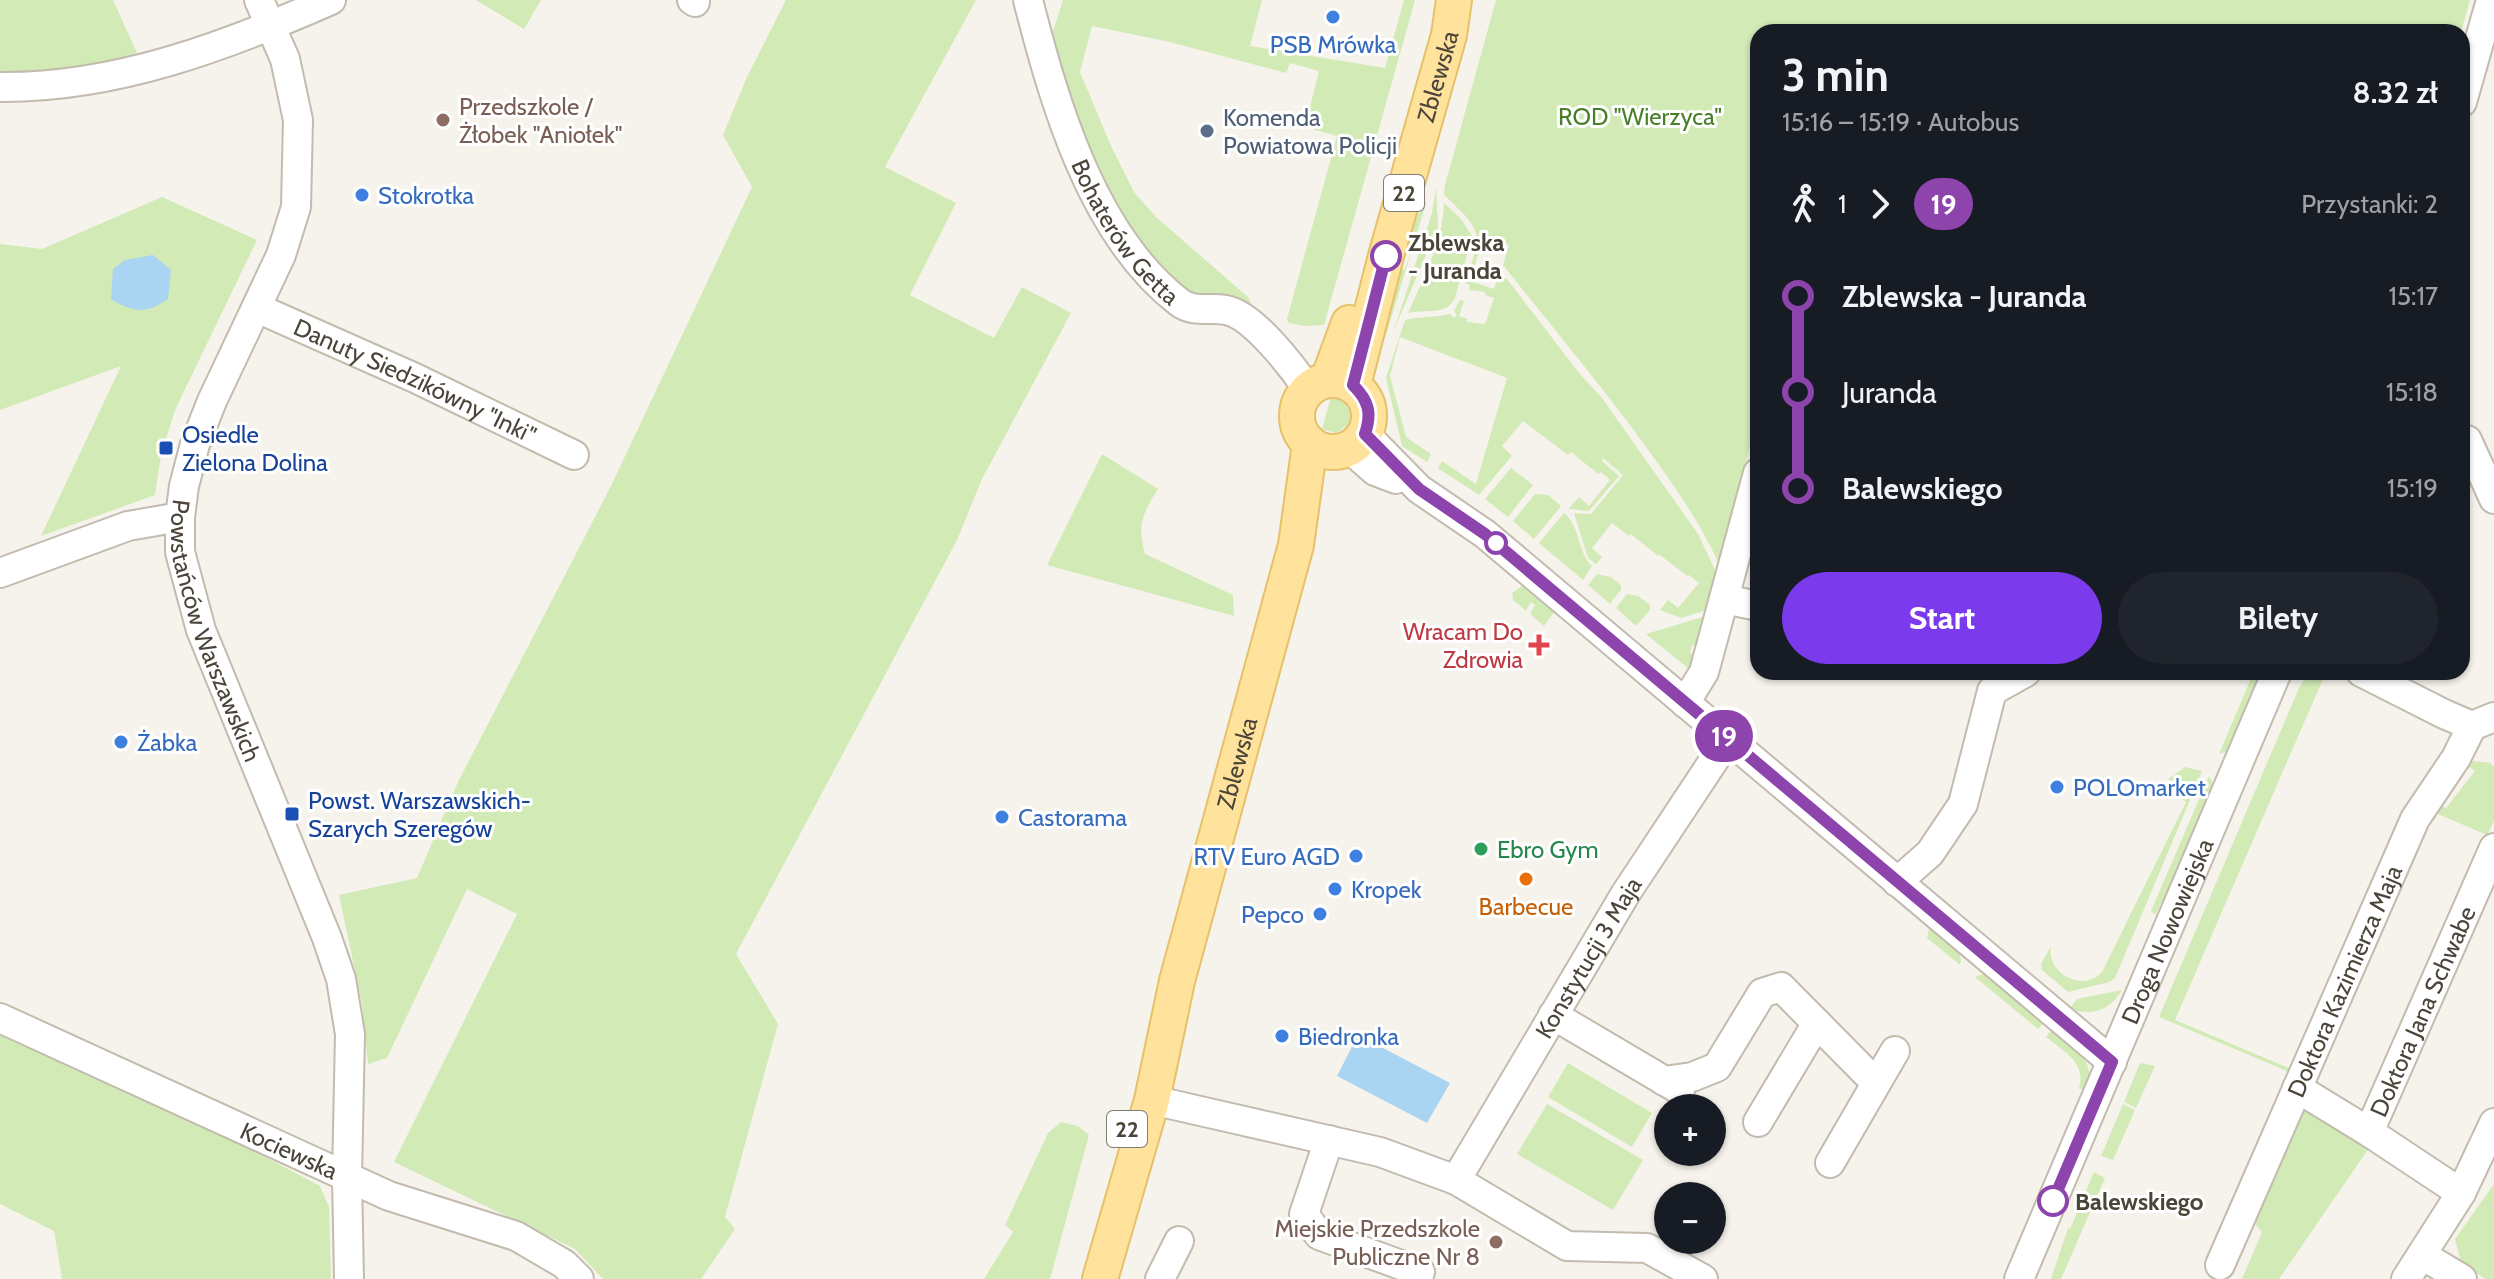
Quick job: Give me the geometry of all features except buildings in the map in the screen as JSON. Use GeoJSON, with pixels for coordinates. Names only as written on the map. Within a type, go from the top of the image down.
{"type":"FeatureCollection","features":[{"type":"Feature","properties":{"kind":"main road","name":"Zblewska"},"geometry":{"type":"LineString","coordinates":[[1330,385],[1443,0]]}},
{"type":"Feature","properties":{"kind":"main road","name":"Zblewska"},"geometry":{"type":"LineString","coordinates":[[1330,385],[1386,256],[1449,35],[1454,0]]}},
{"type":"Feature","properties":{"kind":"main road","name":"22"},"geometry":{"type":"LineString","coordinates":[[1330,385],[1363,395],[1369,407],[1369,421],[1339,444],[1302,435],[1298,423],[1301,399],[1330,385]]}},
{"type":"Feature","properties":{"kind":"main road","name":"Zblewska"},"geometry":{"type":"LineString","coordinates":[[1100,1279],[1152,1100],[1177,981],[1296,545],[1339,444]]}},
{"type":"Feature","properties":{"kind":"main road","name":"Zblewska"},"geometry":{"type":"LineString","coordinates":[[1084,1279],[1142,1076],[1177,981]]}},
{"type":"Feature","properties":{"kind":"street","name":"Powstańców Warszawskich"},"geometry":{"type":"LineString","coordinates":[[259,0],[291,80],[298,120],[296,207],[281,255],[195,444],[184,486],[180,552],[201,630],[322,925],[341,979],[350,1034],[347,1177],[349,1279]]}},
{"type":"Feature","properties":{"kind":"street"},"geometry":{"type":"LineString","coordinates":[[0,87],[39,87],[92,81],[164,63],[271,26],[331,0]]}},
{"type":"Feature","properties":{"kind":"street","name":"Bohaterów Getta"},"geometry":{"type":"LineString","coordinates":[[1028,0],[1058,102],[1103,208],[1153,278],[1181,304],[1191,308],[1227,310],[1254,325],[1330,385]]}},
{"type":"Feature","properties":{"kind":"street"},"geometry":{"type":"LineString","coordinates":[[2470,74],[2491,0]]}},
{"type":"Feature","properties":{"kind":"street","name":"Danuty Siedzikówny \"Inki\""},"geometry":{"type":"LineString","coordinates":[[257,308],[415,378],[574,455]]}},
{"type":"Feature","properties":{"kind":"street"},"geometry":{"type":"LineString","coordinates":[[1339,444],[1419,489],[1485,534],[2112,1062]]}},
{"type":"Feature","properties":{"kind":"street"},"geometry":{"type":"LineString","coordinates":[[2470,447],[2494,499]]}},
{"type":"Feature","properties":{"kind":"street"},"geometry":{"type":"LineString","coordinates":[[1685,703],[1700,681],[1750,503]]}},
{"type":"Feature","properties":{"kind":"street"},"geometry":{"type":"LineString","coordinates":[[0,573],[128,526],[180,517]]}},
{"type":"Feature","properties":{"kind":"street"},"geometry":{"type":"LineString","coordinates":[[1724,599],[1750,604]]}},
{"type":"Feature","properties":{"kind":"street","name":"Droga Nowowiejska"},"geometry":{"type":"LineString","coordinates":[[2019,1279],[2274,680]]}},
{"type":"Feature","properties":{"kind":"street"},"geometry":{"type":"LineString","coordinates":[[2377,680],[2444,714],[2483,722]]}},
{"type":"Feature","properties":{"kind":"street"},"geometry":{"type":"LineString","coordinates":[[1897,882],[1930,853],[1963,804],[1989,681]]}},
{"type":"Feature","properties":{"kind":"street","name":"Doktora Kazimierza Maja"},"geometry":{"type":"LineString","coordinates":[[2220,1265],[2415,819],[2483,722]]}},
{"type":"Feature","properties":{"kind":"street","name":"Konstytucji 3 Maja"},"geometry":{"type":"LineString","coordinates":[[1456,1180],[1626,893],[1728,739]]}},
{"type":"Feature","properties":{"kind":"street","name":"Doktora Jana Schwabe"},"geometry":{"type":"LineString","coordinates":[[2369,1132],[2494,848]]}},
{"type":"Feature","properties":{"kind":"street"},"geometry":{"type":"LineString","coordinates":[[1553,1015],[1674,1087],[1717,1067],[1762,993],[1781,987],[1876,1083]]}},
{"type":"Feature","properties":{"kind":"street","name":"Kociewska"},"geometry":{"type":"LineString","coordinates":[[0,1018],[389,1196],[516,1236],[564,1264],[579,1279]]}},
{"type":"Feature","properties":{"kind":"street"},"geometry":{"type":"LineString","coordinates":[[1758,1122],[1817,1023]]}},
{"type":"Feature","properties":{"kind":"street"},"geometry":{"type":"LineString","coordinates":[[1830,1163],[1895,1051]]}},
{"type":"Feature","properties":{"kind":"street"},"geometry":{"type":"LineString","coordinates":[[2297,1088],[2461,1193]]}},
{"type":"Feature","properties":{"kind":"street"},"geometry":{"type":"LineString","coordinates":[[1152,1100],[1380,1152],[1456,1180],[1567,1246],[1647,1248],[1703,1279]]}},
{"type":"Feature","properties":{"kind":"street"},"geometry":{"type":"LineString","coordinates":[[2406,1279],[2461,1193],[2494,1123]]}},
{"type":"Feature","properties":{"kind":"street"},"geometry":{"type":"LineString","coordinates":[[1329,1140],[1304,1214],[1319,1235],[1420,1272]]}},
{"type":"Feature","properties":{"kind":"street"},"geometry":{"type":"LineString","coordinates":[[1160,1279],[1179,1241]]}},
{"type":"Feature","properties":{"kind":"street"},"geometry":{"type":"LineString","coordinates":[[2422,1255],[2462,1279]]}},
{"type":"Feature","properties":{"kind":"green space"},"geometry":{"type":"Polygon","coordinates":[[[0,0],[113,0],[137,53],[84,70],[0,74],[0,0]]]}},
{"type":"Feature","properties":{"kind":"green space"},"geometry":{"type":"Polygon","coordinates":[[[476,0],[541,0],[524,29],[476,0]]]}},
{"type":"Feature","properties":{"kind":"green space"},"geometry":{"type":"Polygon","coordinates":[[[786,0],[976,0],[885,167],[956,203],[910,295],[994,338],[1022,287],[1071,313],[982,479],[957,540],[736,954],[778,1024],[725,1217],[735,1229],[701,1279],[603,1279],[575,1249],[394,1162],[517,914],[467,889],[387,1058],[368,1064],[362,1004],[339,895],[417,878],[458,782],[611,486],[752,187],[723,135],[747,77],[786,0]]]}},
{"type":"Feature","properties":{"kind":"green space"},"geometry":{"type":"Polygon","coordinates":[[[1063,0],[1262,0],[1250,46],[1385,68],[1404,0],[1415,0],[1324,325],[1305,326],[1289,323],[1287,319],[1337,136],[1305,127],[1319,71],[1290,63],[1286,73],[1170,42],[1092,26],[1080,72],[1134,192],[1157,218],[1248,297],[1257,317],[1188,299],[1107,205],[1047,50],[1063,0]]]}},
{"type":"Feature","properties":{"kind":"green space","name":"ROD \"Wierzyca\""},"geometry":{"type":"Polygon","coordinates":[[[1496,0],[2470,0],[2463,24],[1750,24],[1750,445],[1719,564],[1694,517],[1644,444],[1503,265],[1509,245],[1484,236],[1470,281],[1494,289],[1498,277],[1507,279],[1602,398],[1698,534],[1717,574],[1707,610],[1681,618],[1660,610],[1668,600],[1678,608],[1699,583],[1631,534],[1629,536],[1612,523],[1592,548],[1602,557],[1596,564],[1588,558],[1574,513],[1591,514],[1623,475],[1603,458],[1602,461],[1619,476],[1589,511],[1568,509],[1579,497],[1589,506],[1610,480],[1571,452],[1568,455],[1523,421],[1502,446],[1512,456],[1479,495],[1438,468],[1442,461],[1476,484],[1507,378],[1400,337],[1390,376],[1406,437],[1431,454],[1427,462],[1402,446],[1386,378],[1405,320],[1450,314],[1454,318],[1460,300],[1464,301],[1459,316],[1467,322],[1485,324],[1494,298],[1485,295],[1485,292],[1469,290],[1470,285],[1465,283],[1475,253],[1476,234],[1467,217],[1444,195],[1496,0]]]}},
{"type":"Feature","properties":{"kind":"green space"},"geometry":{"type":"Polygon","coordinates":[[[1436,187],[1438,227],[1394,330],[1432,213],[1436,187]]]}},
{"type":"Feature","properties":{"kind":"green space"},"geometry":{"type":"Polygon","coordinates":[[[162,197],[257,240],[175,410],[161,455],[155,495],[41,536],[121,366],[0,410],[0,244],[42,249],[162,197]]]}},
{"type":"Feature","properties":{"kind":"green space"},"geometry":{"type":"Polygon","coordinates":[[[1427,200],[1385,338],[1377,336],[1401,269],[1405,269],[1410,254],[1406,252],[1415,220],[1427,200]]]}},
{"type":"Feature","properties":{"kind":"green space"},"geometry":{"type":"Polygon","coordinates":[[[1444,203],[1461,219],[1472,236],[1455,298],[1441,310],[1408,313],[1436,245],[1444,203]]]}},
{"type":"Feature","properties":{"kind":"green space"},"geometry":{"type":"Polygon","coordinates":[[[1331,397],[1344,401],[1351,415],[1349,424],[1336,433],[1322,429],[1331,397]]]}},
{"type":"Feature","properties":{"kind":"green space"},"geometry":{"type":"Polygon","coordinates":[[[1102,454],[1158,489],[1142,520],[1145,554],[1233,595],[1234,616],[1047,565],[1102,454]]]}},
{"type":"Feature","properties":{"kind":"green space"},"geometry":{"type":"Polygon","coordinates":[[[1511,468],[1533,485],[1508,517],[1485,499],[1511,468]]]}},
{"type":"Feature","properties":{"kind":"green space"},"geometry":{"type":"Polygon","coordinates":[[[1535,494],[1548,495],[1561,506],[1534,539],[1513,521],[1535,494]]]}},
{"type":"Feature","properties":{"kind":"green space"},"geometry":{"type":"Polygon","coordinates":[[[1564,513],[1592,566],[1583,580],[1539,543],[1564,513]]]}},
{"type":"Feature","properties":{"kind":"green space"},"geometry":{"type":"Polygon","coordinates":[[[1597,574],[1611,577],[1621,585],[1621,590],[1610,604],[1588,585],[1597,574]]]}},
{"type":"Feature","properties":{"kind":"green space"},"geometry":{"type":"Polygon","coordinates":[[[1522,586],[1543,598],[1555,611],[1544,626],[1530,614],[1535,605],[1531,602],[1526,611],[1513,600],[1512,593],[1522,586]]]}},
{"type":"Feature","properties":{"kind":"green space"},"geometry":{"type":"Polygon","coordinates":[[[1627,594],[1638,596],[1650,605],[1650,610],[1636,626],[1616,608],[1627,594]]]}},
{"type":"Feature","properties":{"kind":"green space"},"geometry":{"type":"Polygon","coordinates":[[[1706,616],[1697,646],[1692,645],[1690,653],[1695,655],[1689,669],[1646,634],[1706,616]]]}},
{"type":"Feature","properties":{"kind":"green space"},"geometry":{"type":"Polygon","coordinates":[[[2250,680],[2261,680],[2230,751],[2219,754],[2250,680]]]}},
{"type":"Feature","properties":{"kind":"green space"},"geometry":{"type":"Polygon","coordinates":[[[2304,680],[2323,680],[2175,1020],[2291,1069],[2294,1074],[2159,1017],[2304,680]]]}},
{"type":"Feature","properties":{"kind":"green space"},"geometry":{"type":"Polygon","coordinates":[[[2473,761],[2491,763],[2494,767],[2494,821],[2487,835],[2433,812],[2439,804],[2446,808],[2475,771],[2466,765],[2473,761]]]}},
{"type":"Feature","properties":{"kind":"green space"},"geometry":{"type":"Polygon","coordinates":[[[2185,767],[2202,771],[2194,791],[2168,779],[2185,767]]]}},
{"type":"Feature","properties":{"kind":"green space"},"geometry":{"type":"Polygon","coordinates":[[[2209,776],[2214,786],[2214,797],[2155,915],[2151,911],[2209,776]]]}},
{"type":"Feature","properties":{"kind":"green space"},"geometry":{"type":"Polygon","coordinates":[[[2165,785],[2189,796],[2190,800],[2115,978],[2110,982],[2068,992],[2042,970],[2041,964],[2051,946],[2054,965],[2068,977],[2085,981],[2102,972],[2186,802],[2165,785]]]}},
{"type":"Feature","properties":{"kind":"green space"},"geometry":{"type":"Polygon","coordinates":[[[1932,927],[1957,948],[1960,965],[1927,938],[1932,927]]]}},
{"type":"Feature","properties":{"kind":"green space"},"geometry":{"type":"Polygon","coordinates":[[[1983,974],[1991,976],[2045,1021],[2038,1029],[1975,977],[1983,974]]]}},
{"type":"Feature","properties":{"kind":"green space"},"geometry":{"type":"Polygon","coordinates":[[[2122,990],[2112,1003],[2100,1010],[2085,1012],[2069,1009],[2077,999],[2122,990]]]}},
{"type":"Feature","properties":{"kind":"green space"},"geometry":{"type":"Polygon","coordinates":[[[2053,1028],[2076,1048],[2086,1062],[2089,1071],[2087,1091],[2079,1088],[2080,1071],[2072,1058],[2046,1037],[2053,1028]]]}},
{"type":"Feature","properties":{"kind":"green space"},"geometry":{"type":"Polygon","coordinates":[[[0,1030],[211,1128],[320,1186],[329,1207],[331,1279],[62,1279],[54,1231],[0,1204],[0,1030]]]}},
{"type":"Feature","properties":{"kind":"green space"},"geometry":{"type":"Polygon","coordinates":[[[1568,1063],[1652,1113],[1632,1147],[1548,1097],[1568,1063]]]}},
{"type":"Feature","properties":{"kind":"green space"},"geometry":{"type":"Polygon","coordinates":[[[2140,1063],[2155,1066],[2136,1108],[2124,1102],[2140,1063]]]}},
{"type":"Feature","properties":{"kind":"green space"},"geometry":{"type":"Polygon","coordinates":[[[1547,1104],[1643,1160],[1613,1210],[1517,1154],[1547,1104]]]}},
{"type":"Feature","properties":{"kind":"green space"},"geometry":{"type":"Polygon","coordinates":[[[2123,1104],[2135,1110],[2113,1160],[2101,1156],[2123,1104]]]}},
{"type":"Feature","properties":{"kind":"green space"},"geometry":{"type":"Polygon","coordinates":[[[2300,1105],[2369,1148],[2279,1279],[2242,1279],[2262,1232],[2252,1221],[2300,1105]]]}},
{"type":"Feature","properties":{"kind":"green space"},"geometry":{"type":"Polygon","coordinates":[[[1061,1122],[1078,1126],[1089,1135],[1050,1279],[984,1279],[1013,1232],[1005,1225],[1048,1133],[1061,1122]]]}},
{"type":"Feature","properties":{"kind":"green space"},"geometry":{"type":"Polygon","coordinates":[[[2094,1172],[2105,1178],[2061,1279],[2051,1279],[2068,1228],[2094,1172]]]}},
{"type":"Feature","properties":{"kind":"green space"},"geometry":{"type":"Polygon","coordinates":[[[2494,1184],[2494,1279],[2485,1279],[2461,1262],[2455,1239],[2494,1184]]]}},
{"type":"Feature","properties":{"kind":"water"},"geometry":{"type":"Polygon","coordinates":[[[153,255],[171,270],[168,299],[140,310],[111,299],[113,269],[125,260],[153,255]]]}},
{"type":"Feature","properties":{"kind":"water"},"geometry":{"type":"Polygon","coordinates":[[[1358,1035],[1450,1083],[1427,1123],[1337,1076],[1358,1035]]]}},
{"type":"Feature","properties":{"kind":"bus line","name":"19"},"geometry":{"type":"LineString","coordinates":[[1386,256],[1353,385],[1369,407],[1365,434],[1419,489],[1485,534],[2112,1062],[2053,1201]]}},
{"type":"Feature","properties":{"kind":"place","name":"PSB Mrówka"},"geometry":{"type":"Point","coordinates":[1333,17]}},
{"type":"Feature","properties":{"kind":"place","name":"Przedszkole / Żłobek \"Aniołek\""},"geometry":{"type":"Point","coordinates":[443,120]}},
{"type":"Feature","properties":{"kind":"place","name":"Komenda Powiatowa Policji"},"geometry":{"type":"Point","coordinates":[1207,131]}},
{"type":"Feature","properties":{"kind":"place","name":"Stokrotka"},"geometry":{"type":"Point","coordinates":[362,195]}},
{"type":"Feature","properties":{"kind":"place","name":"Zblewska - Juranda"},"geometry":{"type":"Point","coordinates":[1386,256]}},
{"type":"Feature","properties":{"kind":"place","name":"Osiedle Zielona Dolina"},"geometry":{"type":"Point","coordinates":[166,448]}},
{"type":"Feature","properties":{"kind":"place","name":"Wracam Do Zdrowia"},"geometry":{"type":"Point","coordinates":[1539,645]}},
{"type":"Feature","properties":{"kind":"place","name":"Żabka"},"geometry":{"type":"Point","coordinates":[121,742]}},
{"type":"Feature","properties":{"kind":"place","name":"POLOmarket"},"geometry":{"type":"Point","coordinates":[2057,787]}},
{"type":"Feature","properties":{"kind":"place","name":"Powst. Warszawskich- Szarych Szeregów"},"geometry":{"type":"Point","coordinates":[292,814]}},
{"type":"Feature","properties":{"kind":"place","name":"Castorama"},"geometry":{"type":"Point","coordinates":[1002,817]}},
{"type":"Feature","properties":{"kind":"place","name":"Ebro Gym"},"geometry":{"type":"Point","coordinates":[1481,849]}},
{"type":"Feature","properties":{"kind":"place","name":"RTV Euro AGD"},"geometry":{"type":"Point","coordinates":[1356,856]}},
{"type":"Feature","properties":{"kind":"place","name":"Barbecue"},"geometry":{"type":"Point","coordinates":[1526,879]}},
{"type":"Feature","properties":{"kind":"place","name":"Kropek"},"geometry":{"type":"Point","coordinates":[1335,889]}},
{"type":"Feature","properties":{"kind":"place","name":"Pepco"},"geometry":{"type":"Point","coordinates":[1320,914]}},
{"type":"Feature","properties":{"kind":"place","name":"Biedronka"},"geometry":{"type":"Point","coordinates":[1282,1036]}},
{"type":"Feature","properties":{"kind":"place","name":"Balewskiego"},"geometry":{"type":"Point","coordinates":[2053,1201]}},
{"type":"Feature","properties":{"kind":"place","name":"Miejskie Przedszkole Publiczne Nr 8"},"geometry":{"type":"Point","coordinates":[1496,1242]}}]}
